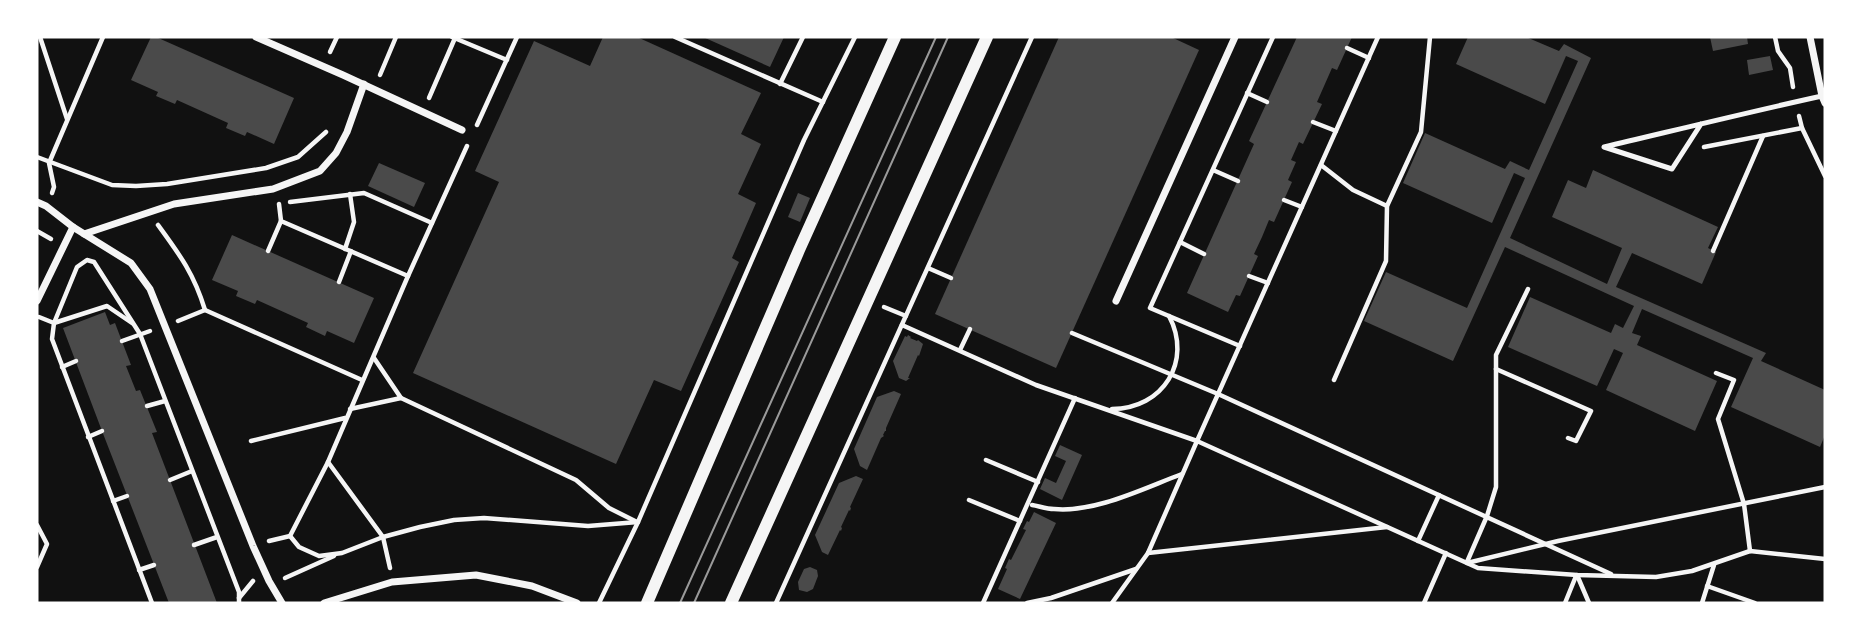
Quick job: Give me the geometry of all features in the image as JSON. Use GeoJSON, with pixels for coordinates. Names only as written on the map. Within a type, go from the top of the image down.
{"type":"FeatureCollection","features":[{"type":"Feature","properties":{"kind":"street"},"geometry":{"type":"LineString","coordinates":[[256,37],[462,130]]}},
{"type":"Feature","properties":{"kind":"street"},"geometry":{"type":"LineString","coordinates":[[647,603],[799,250],[895,37]]}},
{"type":"Feature","properties":{"kind":"street"},"geometry":{"type":"LineString","coordinates":[[732,603],[987,37]]}},
{"type":"Feature","properties":{"kind":"street"},"geometry":{"type":"LineString","coordinates":[[1116,301],[1235,37]]}},
{"type":"Feature","properties":{"kind":"street"},"geometry":{"type":"LineString","coordinates":[[1810,37],[1824,98]]}},
{"type":"Feature","properties":{"kind":"street"},"geometry":{"type":"LineString","coordinates":[[84,234],[174,204],[273,189],[320,171],[336,153],[348,132],[364,84]]}},
{"type":"Feature","properties":{"kind":"street"},"geometry":{"type":"LineString","coordinates":[[37,202],[131,263],[150,289],[253,546],[282,603]]}},
{"type":"Feature","properties":{"kind":"street"},"geometry":{"type":"LineString","coordinates":[[37,301],[74,227]]}},
{"type":"Feature","properties":{"kind":"street"},"geometry":{"type":"LineString","coordinates":[[324,603],[393,582],[476,575],[532,586],[577,603]]}},
{"type":"Feature","properties":{"kind":"lane"},"geometry":{"type":"LineString","coordinates":[[1701,124],[1672,169],[1604,147],[1701,124],[1824,98]]}},
{"type":"Feature","properties":{"kind":"path"},"geometry":{"type":"LineString","coordinates":[[40,37],[67,120]]}},
{"type":"Feature","properties":{"kind":"path"},"geometry":{"type":"LineString","coordinates":[[46,206],[54,187],[49,163],[103,37]]}},
{"type":"Feature","properties":{"kind":"path"},"geometry":{"type":"LineString","coordinates":[[374,89],[396,37]]}},
{"type":"Feature","properties":{"kind":"path"},"geometry":{"type":"LineString","coordinates":[[424,112],[453,37],[507,60]]}},
{"type":"Feature","properties":{"kind":"path"},"geometry":{"type":"LineString","coordinates":[[253,546],[290,536],[328,462],[408,275],[517,37]]}},
{"type":"Feature","properties":{"kind":"path"},"geometry":{"type":"LineString","coordinates":[[675,37],[823,102]]}},
{"type":"Feature","properties":{"kind":"path"},"geometry":{"type":"LineString","coordinates":[[780,84],[803,37]]}},
{"type":"Feature","properties":{"kind":"path"},"geometry":{"type":"LineString","coordinates":[[598,603],[639,522],[804,140],[855,37]]}},
{"type":"Feature","properties":{"kind":"path"},"geometry":{"type":"LineString","coordinates":[[776,603],[1032,37]]}},
{"type":"Feature","properties":{"kind":"path"},"geometry":{"type":"LineString","coordinates":[[1240,346],[1150,308],[1273,37]]}},
{"type":"Feature","properties":{"kind":"path"},"geometry":{"type":"LineString","coordinates":[[1112,603],[1148,553],[1378,37]]}},
{"type":"Feature","properties":{"kind":"path"},"geometry":{"type":"LineString","coordinates":[[1334,380],[1386,261],[1387,206],[1421,132],[1430,37]]}},
{"type":"Feature","properties":{"kind":"path"},"geometry":{"type":"LineString","coordinates":[[1347,48],[1368,58]]}},
{"type":"Feature","properties":{"kind":"path"},"geometry":{"type":"LineString","coordinates":[[1247,93],[1267,102]]}},
{"type":"Feature","properties":{"kind":"path"},"geometry":{"type":"LineString","coordinates":[[1313,122],[1336,131]]}},
{"type":"Feature","properties":{"kind":"path"},"geometry":{"type":"LineString","coordinates":[[1683,151],[1802,128]]}},
{"type":"Feature","properties":{"kind":"path"},"geometry":{"type":"LineString","coordinates":[[37,157],[112,185],[167,184],[274,166],[298,157],[328,131]]}},
{"type":"Feature","properties":{"kind":"path"},"geometry":{"type":"LineString","coordinates":[[1713,251],[1763,136]]}},
{"type":"Feature","properties":{"kind":"path"},"geometry":{"type":"LineString","coordinates":[[1321,165],[1353,190],[1387,206]]}},
{"type":"Feature","properties":{"kind":"path"},"geometry":{"type":"LineString","coordinates":[[1213,170],[1238,181]]}},
{"type":"Feature","properties":{"kind":"path"},"geometry":{"type":"LineString","coordinates":[[268,251],[281,221],[279,204],[364,193],[432,223]]}},
{"type":"Feature","properties":{"kind":"path"},"geometry":{"type":"LineString","coordinates":[[345,249],[354,222],[350,194]]}},
{"type":"Feature","properties":{"kind":"path"},"geometry":{"type":"LineString","coordinates":[[1284,200],[1302,207]]}},
{"type":"Feature","properties":{"kind":"path"},"geometry":{"type":"LineString","coordinates":[[170,221],[156,223],[184,261],[205,310]]}},
{"type":"Feature","properties":{"kind":"path"},"geometry":{"type":"LineString","coordinates":[[281,221],[408,275]]}},
{"type":"Feature","properties":{"kind":"path"},"geometry":{"type":"LineString","coordinates":[[1180,242],[1204,254]]}},
{"type":"Feature","properties":{"kind":"path"},"geometry":{"type":"LineString","coordinates":[[339,282],[351,251]]}},
{"type":"Feature","properties":{"kind":"path"},"geometry":{"type":"LineString","coordinates":[[152,603],[52,339],[54,323],[77,267],[87,260],[94,262],[140,334],[239,592],[239,603]]}},
{"type":"Feature","properties":{"kind":"path"},"geometry":{"type":"LineString","coordinates":[[928,268],[951,278]]}},
{"type":"Feature","properties":{"kind":"path"},"geometry":{"type":"LineString","coordinates":[[1249,276],[1268,283]]}},
{"type":"Feature","properties":{"kind":"path"},"geometry":{"type":"LineString","coordinates":[[1466,563],[1487,516],[1496,487],[1496,355],[1528,289]]}},
{"type":"Feature","properties":{"kind":"path"},"geometry":{"type":"LineString","coordinates":[[37,315],[54,323],[107,306],[135,325]]}},
{"type":"Feature","properties":{"kind":"path"},"geometry":{"type":"LineString","coordinates":[[122,341],[205,310],[362,380]]}},
{"type":"Feature","properties":{"kind":"path"},"geometry":{"type":"LineString","coordinates":[[1108,409],[1138,406],[1163,388],[1172,375],[1178,338],[1169,316]]}},
{"type":"Feature","properties":{"kind":"path"},"geometry":{"type":"LineString","coordinates":[[902,324],[1036,385],[1198,441],[1478,568],[1656,577],[1692,571],[1750,551],[1825,559]]}},
{"type":"Feature","properties":{"kind":"path"},"geometry":{"type":"LineString","coordinates":[[960,350],[970,329]]}},
{"type":"Feature","properties":{"kind":"path"},"geometry":{"type":"LineString","coordinates":[[1072,332],[1218,394],[1615,576]]}},
{"type":"Feature","properties":{"kind":"path"},"geometry":{"type":"LineString","coordinates":[[374,357],[401,398],[576,480],[609,508],[639,522]]}},
{"type":"Feature","properties":{"kind":"path"},"geometry":{"type":"LineString","coordinates":[[62,367],[76,362]]}},
{"type":"Feature","properties":{"kind":"path"},"geometry":{"type":"LineString","coordinates":[[1496,369],[1591,411],[1576,441],[1568,438]]}},
{"type":"Feature","properties":{"kind":"path"},"geometry":{"type":"LineString","coordinates":[[1716,373],[1734,380],[1717,419],[1744,504],[1750,551]]}},
{"type":"Feature","properties":{"kind":"path"},"geometry":{"type":"LineString","coordinates":[[350,409],[401,398]]}},
{"type":"Feature","properties":{"kind":"path"},"geometry":{"type":"LineString","coordinates":[[983,603],[1075,398]]}},
{"type":"Feature","properties":{"kind":"path"},"geometry":{"type":"LineString","coordinates":[[147,407],[165,401]]}},
{"type":"Feature","properties":{"kind":"path"},"geometry":{"type":"LineString","coordinates":[[251,441],[346,418]]}},
{"type":"Feature","properties":{"kind":"path"},"geometry":{"type":"LineString","coordinates":[[88,437],[102,431]]}},
{"type":"Feature","properties":{"kind":"path"},"geometry":{"type":"LineString","coordinates":[[986,460],[1038,482]]}},
{"type":"Feature","properties":{"kind":"path"},"geometry":{"type":"LineString","coordinates":[[328,462],[383,537],[393,582]]}},
{"type":"Feature","properties":{"kind":"path"},"geometry":{"type":"LineString","coordinates":[[170,480],[192,471]]}},
{"type":"Feature","properties":{"kind":"path"},"geometry":{"type":"LineString","coordinates":[[1032,505],[1054,509],[1080,508],[1114,500],[1183,474]]}},
{"type":"Feature","properties":{"kind":"path"},"geometry":{"type":"LineString","coordinates":[[1466,563],[1825,487]]}},
{"type":"Feature","properties":{"kind":"path"},"geometry":{"type":"LineString","coordinates":[[1418,541],[1439,495]]}},
{"type":"Feature","properties":{"kind":"path"},"geometry":{"type":"LineString","coordinates":[[113,501],[127,496]]}},
{"type":"Feature","properties":{"kind":"path"},"geometry":{"type":"LineString","coordinates":[[969,500],[1020,521]]}},
{"type":"Feature","properties":{"kind":"path"},"geometry":{"type":"LineString","coordinates":[[270,584],[383,537],[443,522],[484,518],[588,526],[639,522]]}},
{"type":"Feature","properties":{"kind":"path"},"geometry":{"type":"LineString","coordinates":[[37,525],[47,544],[37,567]]}},
{"type":"Feature","properties":{"kind":"path"},"geometry":{"type":"LineString","coordinates":[[1148,553],[1388,527]]}},
{"type":"Feature","properties":{"kind":"path"},"geometry":{"type":"LineString","coordinates":[[290,536],[299,547],[319,556],[342,552]]}},
{"type":"Feature","properties":{"kind":"path"},"geometry":{"type":"LineString","coordinates":[[194,545],[217,537]]}},
{"type":"Feature","properties":{"kind":"path"},"geometry":{"type":"LineString","coordinates":[[1424,603],[1446,554]]}},
{"type":"Feature","properties":{"kind":"path"},"geometry":{"type":"LineString","coordinates":[[1702,603],[1714,564]]}},
{"type":"Feature","properties":{"kind":"path"},"geometry":{"type":"LineString","coordinates":[[139,570],[154,565]]}},
{"type":"Feature","properties":{"kind":"path"},"geometry":{"type":"LineString","coordinates":[[1027,603],[1051,598],[1137,569]]}},
{"type":"Feature","properties":{"kind":"path"},"geometry":{"type":"LineString","coordinates":[[1564,603],[1577,575]]}},
{"type":"Feature","properties":{"kind":"path"},"geometry":{"type":"LineString","coordinates":[[1577,575],[1589,603]]}},
{"type":"Feature","properties":{"kind":"path"},"geometry":{"type":"LineString","coordinates":[[1707,586],[1755,603]]}},
{"type":"Feature","properties":{"kind":"building"},"geometry":{"type":"Polygon","coordinates":[[[151,37],[294,98],[274,144],[247,132],[245,136],[226,128],[228,123],[177,100],[175,104],[156,96],[158,92],[131,80],[151,37]]]}},
{"type":"Feature","properties":{"kind":"building"},"geometry":{"type":"Polygon","coordinates":[[[603,37],[637,37],[761,93],[741,134],[761,144],[738,194],[756,203],[732,258],[739,262],[681,391],[654,380],[616,464],[413,373],[499,182],[475,171],[534,41],[590,66],[603,37]]]}},
{"type":"Feature","properties":{"kind":"building"},"geometry":{"type":"Polygon","coordinates":[[[703,37],[784,37],[770,67],[703,37]]]}},
{"type":"Feature","properties":{"kind":"building"},"geometry":{"type":"Polygon","coordinates":[[[1059,37],[1171,37],[1199,50],[1056,368],[935,314],[1059,37]]]}},
{"type":"Feature","properties":{"kind":"building"},"geometry":{"type":"Polygon","coordinates":[[[1297,37],[1352,37],[1337,70],[1332,68],[1317,102],[1322,104],[1303,144],[1299,142],[1291,160],[1296,162],[1288,180],[1292,182],[1274,222],[1269,220],[1254,254],[1258,256],[1240,296],[1236,295],[1228,312],[1187,293],[1254,144],[1249,141],[1297,37]]]}},
{"type":"Feature","properties":{"kind":"building"},"geometry":{"type":"Polygon","coordinates":[[[1468,37],[1526,37],[1559,51],[1564,44],[1591,58],[1510,238],[1607,284],[1622,248],[1552,217],[1568,180],[1586,188],[1593,170],[1718,227],[1708,248],[1716,252],[1702,284],[1632,253],[1616,287],[1766,353],[1761,361],[1825,390],[1825,435],[1820,447],[1731,407],[1753,358],[1642,309],[1632,333],[1641,336],[1637,345],[1717,381],[1695,431],[1606,390],[1623,353],[1614,349],[1597,386],[1508,347],[1530,297],[1611,333],[1615,324],[1623,328],[1634,306],[1505,247],[1453,361],[1364,321],[1386,272],[1467,308],[1525,178],[1514,173],[1492,223],[1403,183],[1425,133],[1505,169],[1510,161],[1529,170],[1578,61],[1566,56],[1545,104],[1456,64],[1468,37]]]}},
{"type":"Feature","properties":{"kind":"building"},"geometry":{"type":"Polygon","coordinates":[[[1710,37],[1747,37],[1748,44],[1713,51],[1710,37]]]}},
{"type":"Feature","properties":{"kind":"building"},"geometry":{"type":"Polygon","coordinates":[[[1770,56],[1773,70],[1749,75],[1747,60],[1770,56]]]}},
{"type":"Feature","properties":{"kind":"building"},"geometry":{"type":"Polygon","coordinates":[[[379,163],[425,183],[414,207],[368,186],[379,163]]]}},
{"type":"Feature","properties":{"kind":"building"},"geometry":{"type":"Polygon","coordinates":[[[798,193],[810,198],[800,222],[788,217],[798,193]]]}},
{"type":"Feature","properties":{"kind":"building"},"geometry":{"type":"Polygon","coordinates":[[[232,235],[374,298],[354,343],[327,331],[325,336],[306,327],[308,323],[257,300],[255,304],[236,296],[238,291],[212,280],[232,235]]]}},
{"type":"Feature","properties":{"kind":"building"},"geometry":{"type":"Polygon","coordinates":[[[105,312],[110,325],[115,323],[131,365],[126,366],[136,391],[140,390],[157,432],[152,433],[217,603],[169,603],[102,431],[63,328],[105,312]]]}},
{"type":"Feature","properties":{"kind":"building"},"geometry":{"type":"Polygon","coordinates":[[[908,335],[923,344],[910,378],[906,381],[899,378],[893,361],[908,335]]]}},
{"type":"Feature","properties":{"kind":"building"},"geometry":{"type":"Polygon","coordinates":[[[894,391],[901,394],[867,470],[860,466],[854,449],[877,397],[894,391]]]}},
{"type":"Feature","properties":{"kind":"building"},"geometry":{"type":"Polygon","coordinates":[[[1060,445],[1082,455],[1062,500],[1040,489],[1045,478],[1056,483],[1066,461],[1055,456],[1060,445]]]}},
{"type":"Feature","properties":{"kind":"building"},"geometry":{"type":"Polygon","coordinates":[[[856,476],[863,479],[828,555],[822,552],[815,535],[839,483],[856,476]]]}},
{"type":"Feature","properties":{"kind":"building"},"geometry":{"type":"Polygon","coordinates":[[[1034,512],[1056,523],[1020,599],[998,589],[1009,559],[1011,560],[1026,530],[1023,529],[1034,512]]]}},
{"type":"Feature","properties":{"kind":"building"},"geometry":{"type":"Polygon","coordinates":[[[810,567],[817,570],[818,576],[813,589],[807,592],[799,590],[798,582],[804,569],[810,567]]]}},
{"type":"Feature","properties":{"kind":"tram line"},"geometry":{"type":"LineString","coordinates":[[680,603],[936,37]]}},
{"type":"Feature","properties":{"kind":"tram line"},"geometry":{"type":"LineString","coordinates":[[694,603],[948,37]]}}]}
